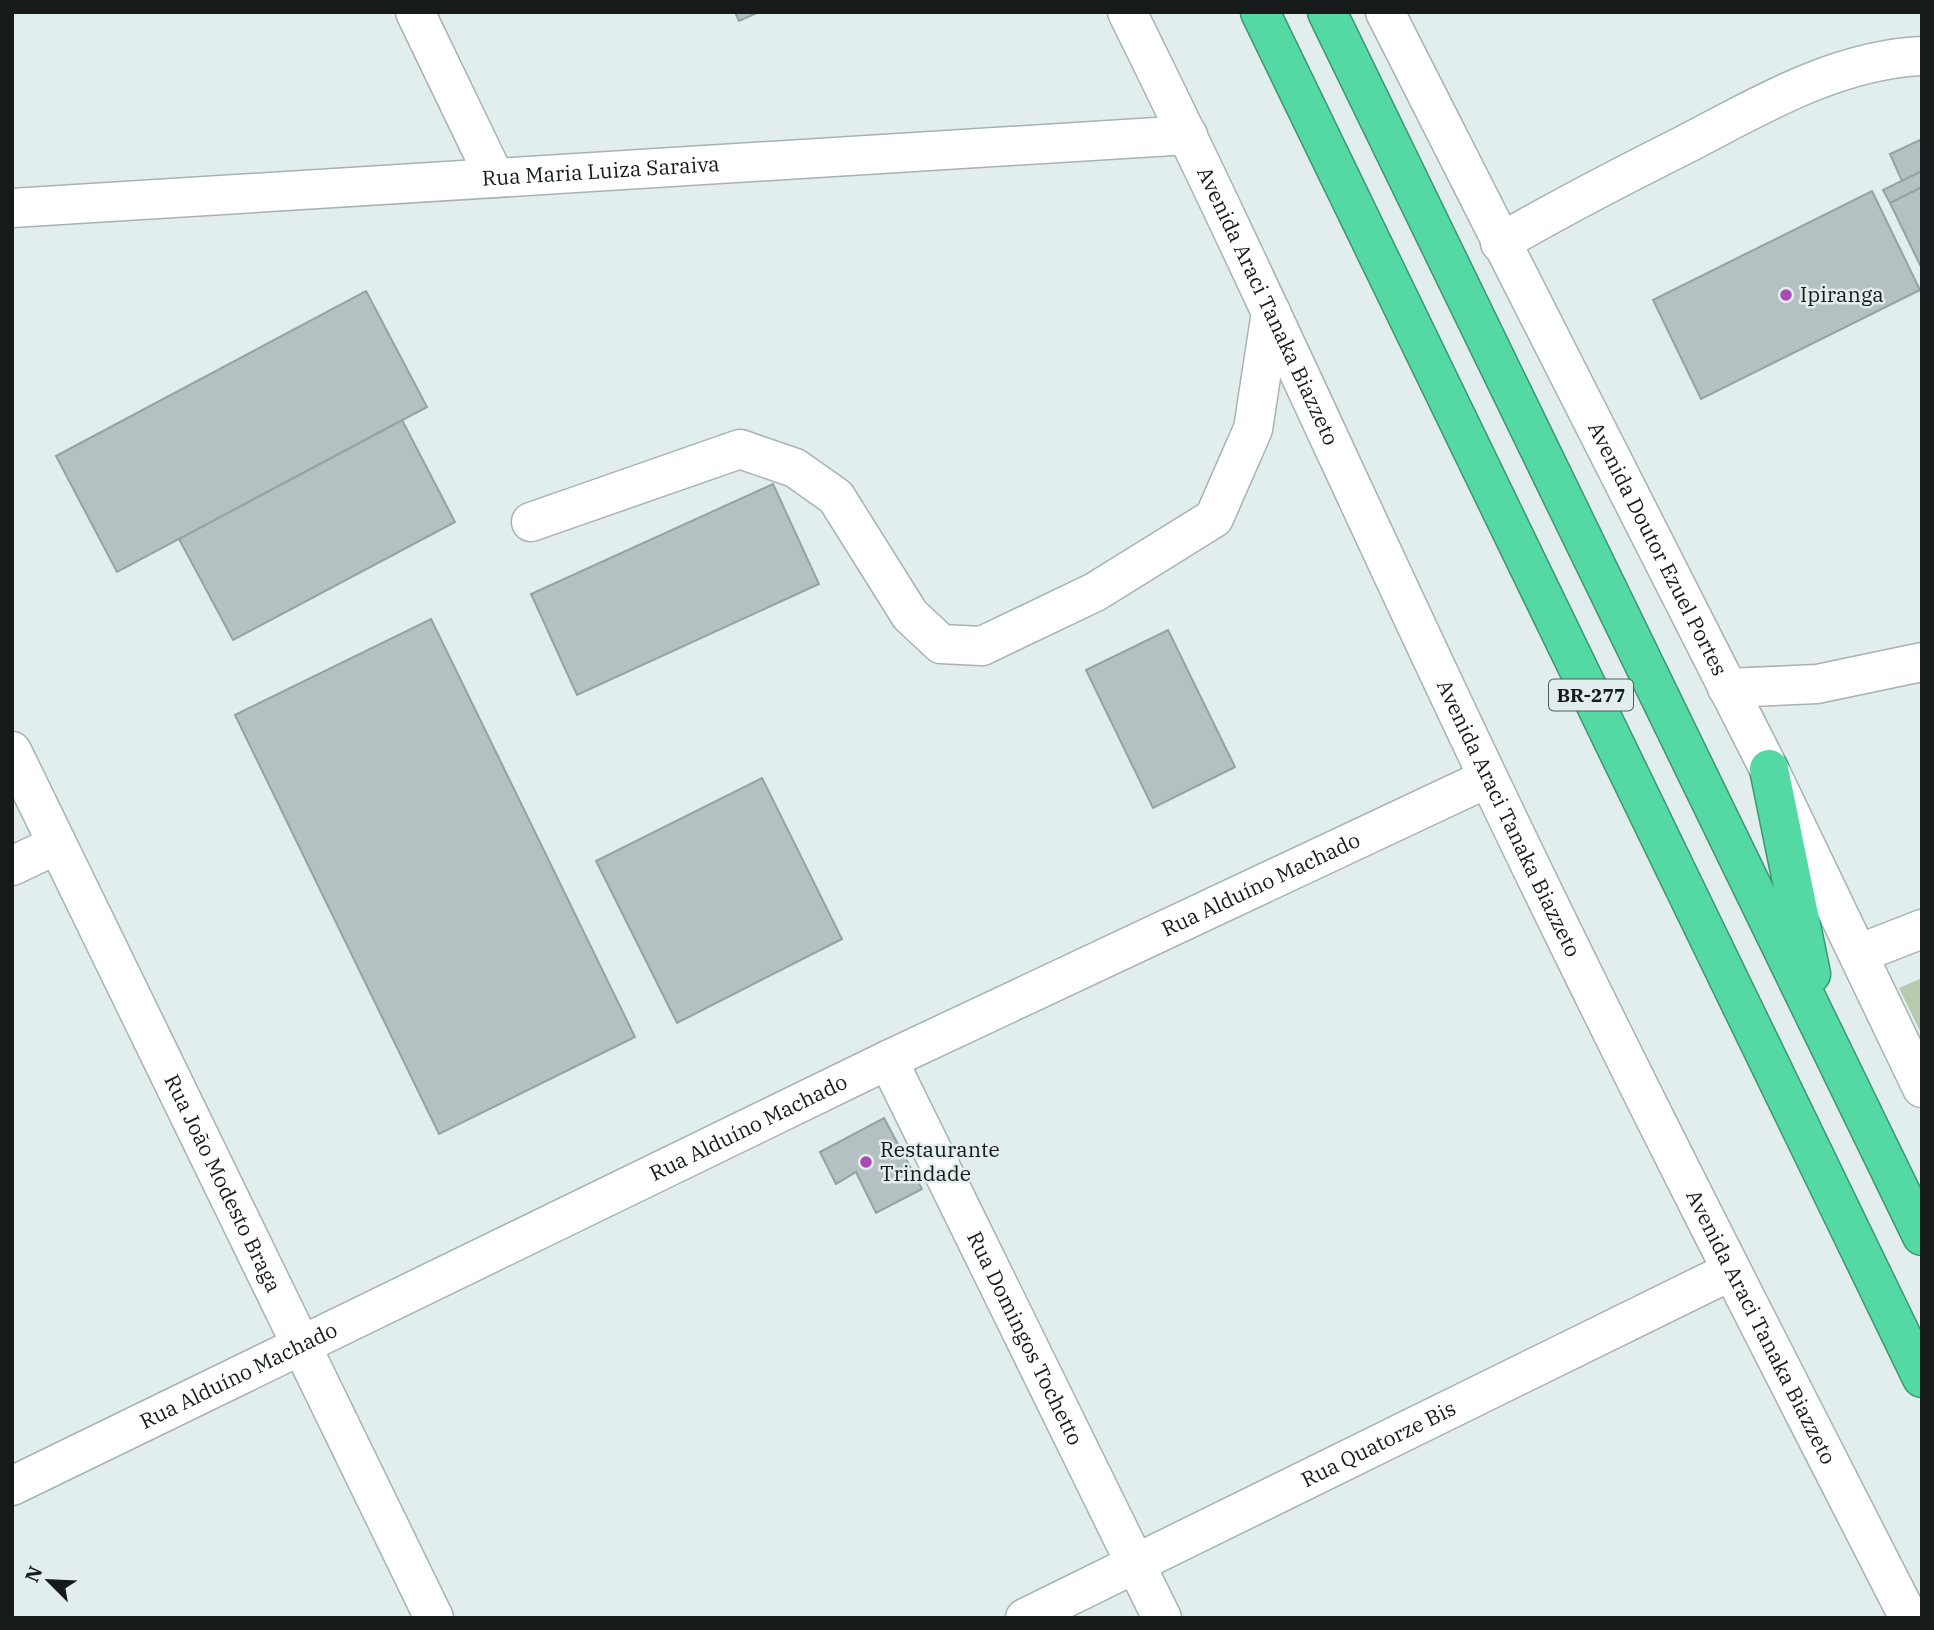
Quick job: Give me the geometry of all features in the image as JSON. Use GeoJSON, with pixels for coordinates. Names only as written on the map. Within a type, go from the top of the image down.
{"type":"FeatureCollection","features":[{"type":"Feature","properties":{"kind":"highway","name":"BR-277"},"geometry":{"type":"LineString","coordinates":[[1260,12],[1922,1378]]}},
{"type":"Feature","properties":{"kind":"highway","name":"BR-277"},"geometry":{"type":"LineString","coordinates":[[1327,12],[1922,1236]]}},
{"type":"Feature","properties":{"kind":"highway"},"geometry":{"type":"LineString","coordinates":[[1769,769],[1822,1027]]}},
{"type":"Feature","properties":{"kind":"street"},"geometry":{"type":"LineString","coordinates":[[415,12],[495,178]]}},
{"type":"Feature","properties":{"kind":"street","name":"Avenida Araci Tanaka Biazzeto"},"geometry":{"type":"LineString","coordinates":[[1127,12],[1188,135],[1488,778],[1731,1270],[1909,1618]]}},
{"type":"Feature","properties":{"kind":"street","name":"Avenida Doutor Ezuel Portes"},"geometry":{"type":"LineString","coordinates":[[1385,12],[1769,769],[1922,1088]]}},
{"type":"Feature","properties":{"kind":"street"},"geometry":{"type":"LineString","coordinates":[[1500,243],[1555,211],[1786,92],[1848,69],[1894,57],[1922,56]]}},
{"type":"Feature","properties":{"kind":"street","name":"Rua Maria Luiza Saraiva"},"geometry":{"type":"LineString","coordinates":[[12,208],[1188,135]]}},
{"type":"Feature","properties":{"kind":"street"},"geometry":{"type":"LineString","coordinates":[[531,522],[740,449],[795,468],[836,497],[910,615],[941,644],[982,646],[1095,592],[1214,518],[1253,429],[1271,313]]}},
{"type":"Feature","properties":{"kind":"street"},"geometry":{"type":"LineString","coordinates":[[1727,688],[1817,684],[1922,662]]}},
{"type":"Feature","properties":{"kind":"street","name":"Rua João Modesto Braga"},"geometry":{"type":"LineString","coordinates":[[12,751],[300,1348],[434,1618]]}},
{"type":"Feature","properties":{"kind":"street","name":"Rua Alduíno Machado"},"geometry":{"type":"LineString","coordinates":[[12,1486],[888,1060],[1488,778]]}},
{"type":"Feature","properties":{"kind":"street"},"geometry":{"type":"LineString","coordinates":[[12,866],[56,845]]}},
{"type":"Feature","properties":{"kind":"street"},"geometry":{"type":"LineString","coordinates":[[1857,954],[1922,929]]}},
{"type":"Feature","properties":{"kind":"street","name":"Rua Domingos Tochetto"},"geometry":{"type":"LineString","coordinates":[[888,1060],[1162,1618]]}},
{"type":"Feature","properties":{"kind":"street","name":"Rua Quatorze Bis"},"geometry":{"type":"LineString","coordinates":[[1025,1618],[1731,1270]]}},
{"type":"Feature","properties":{"kind":"green space"},"geometry":{"type":"Polygon","coordinates":[[[1922,978],[1922,1035],[1899,988],[1922,978]]]}},
{"type":"Feature","properties":{"kind":"building"},"geometry":{"type":"Polygon","coordinates":[[[735,12],[759,12],[739,21],[735,12]]]}},
{"type":"Feature","properties":{"kind":"building"},"geometry":{"type":"Polygon","coordinates":[[[1922,139],[1922,171],[1902,181],[1890,154],[1922,139]]]}},
{"type":"Feature","properties":{"kind":"building"},"geometry":{"type":"Polygon","coordinates":[[[1922,171],[1922,187],[1890,203],[1883,190],[1922,171]]]}},
{"type":"Feature","properties":{"kind":"building"},"geometry":{"type":"Polygon","coordinates":[[[1922,187],[1922,269],[1890,203],[1922,187]]]}},
{"type":"Feature","properties":{"kind":"building","name":"Ipiranga"},"geometry":{"type":"Polygon","coordinates":[[[1872,191],[1920,290],[1701,399],[1653,300],[1872,191]]]}},
{"type":"Feature","properties":{"kind":"building"},"geometry":{"type":"Polygon","coordinates":[[[366,291],[427,407],[117,572],[56,456],[366,291]]]}},
{"type":"Feature","properties":{"kind":"building"},"geometry":{"type":"Polygon","coordinates":[[[402,420],[455,522],[233,640],[179,539],[402,420]]]}},
{"type":"Feature","properties":{"kind":"building"},"geometry":{"type":"Polygon","coordinates":[[[773,484],[819,584],[577,695],[531,594],[773,484]]]}},
{"type":"Feature","properties":{"kind":"building"},"geometry":{"type":"Polygon","coordinates":[[[431,619],[635,1037],[439,1134],[235,715],[431,619]]]}},
{"type":"Feature","properties":{"kind":"building"},"geometry":{"type":"Polygon","coordinates":[[[1168,630],[1235,767],[1153,808],[1086,670],[1168,630]]]}},
{"type":"Feature","properties":{"kind":"building"},"geometry":{"type":"Polygon","coordinates":[[[762,778],[842,939],[677,1023],[596,861],[762,778]]]}},
{"type":"Feature","properties":{"kind":"building","name":"Restaurante Trindade"},"geometry":{"type":"Polygon","coordinates":[[[884,1118],[922,1189],[876,1213],[856,1172],[836,1184],[820,1152],[884,1118]]]}},
{"type":"Feature","properties":{"kind":"place","name":"Ipiranga"},"geometry":{"type":"Point","coordinates":[1786,295]}},
{"type":"Feature","properties":{"kind":"place","name":"Restaurante Trindade"},"geometry":{"type":"Point","coordinates":[866,1162]}}]}
